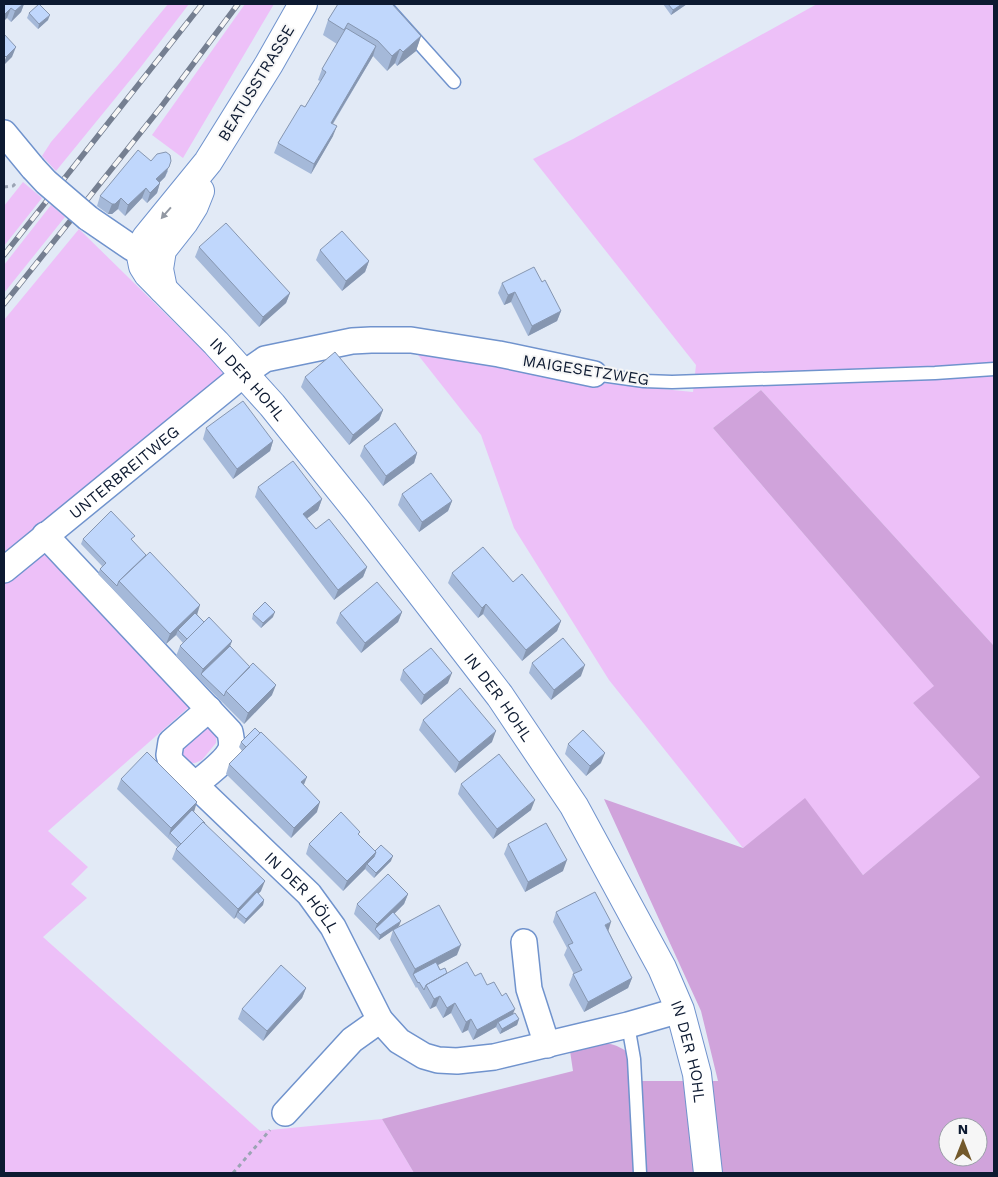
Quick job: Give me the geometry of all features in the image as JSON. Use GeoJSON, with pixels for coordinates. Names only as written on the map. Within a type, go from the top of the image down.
{"type":"FeatureCollection","features":[{"type":"Feature","properties":{"kind":"street","name":"BEATUSSTRASSE"},"geometry":{"type":"LineString","coordinates":[[151,253],[146,238],[208,162],[304,4]]}},
{"type":"Feature","properties":{"kind":"street"},"geometry":{"type":"LineString","coordinates":[[4,133],[46,182],[88,218],[128,246],[151,253]]}},
{"type":"Feature","properties":{"kind":"street","name":"IN DER HOHL"},"geometry":{"type":"LineString","coordinates":[[151,253],[142,262],[145,270],[245,373],[358,512],[500,696],[574,806],[662,968],[680,1010],[697,1074],[708,1173]]}},
{"type":"Feature","properties":{"kind":"street","name":"MAIGESETZWEG"},"geometry":{"type":"LineString","coordinates":[[245,373],[265,359],[352,341],[411,340],[499,354],[594,374]]}},
{"type":"Feature","properties":{"kind":"street","name":"UNTERBREITWEG"},"geometry":{"type":"LineString","coordinates":[[4,570],[245,373]]}},
{"type":"Feature","properties":{"kind":"street"},"geometry":{"type":"LineString","coordinates":[[45,535],[230,732],[231,750],[227,756],[195,785]]}},
{"type":"Feature","properties":{"kind":"street","name":"IN DER HÖLL"},"geometry":{"type":"LineString","coordinates":[[209,709],[172,742],[169,748],[169,755],[172,762],[289,874],[317,904],[333,927],[380,1020],[399,1042],[424,1056],[438,1060],[473,1060],[547,1044],[680,1010]]}},
{"type":"Feature","properties":{"kind":"street"},"geometry":{"type":"LineString","coordinates":[[524,942],[529,989],[547,1044]]}},
{"type":"Feature","properties":{"kind":"street"},"geometry":{"type":"LineString","coordinates":[[285,1113],[352,1040],[380,1020]]}},
{"type":"Feature","properties":{"kind":"lane"},"geometry":{"type":"LineString","coordinates":[[384,4],[454,82]]}},
{"type":"Feature","properties":{"kind":"lane","name":"MAIGESETZWEG"},"geometry":{"type":"LineString","coordinates":[[594,374],[644,381],[672,382],[935,373],[994,369]]}},
{"type":"Feature","properties":{"kind":"lane"},"geometry":{"type":"LineString","coordinates":[[628,1024],[634,1059],[640,1173]]}},
{"type":"Feature","properties":{"kind":"path"},"geometry":{"type":"LineString","coordinates":[[4,188],[12,186]]}},
{"type":"Feature","properties":{"kind":"path"},"geometry":{"type":"LineString","coordinates":[[233,1173],[285,1113]]}},
{"type":"Feature","properties":{"kind":"shaded area"},"geometry":{"type":"Polygon","coordinates":[[[168,4],[189,4],[140,68],[56,171],[42,156],[51,142],[168,4]]]}},
{"type":"Feature","properties":{"kind":"shaded area"},"geometry":{"type":"Polygon","coordinates":[[[245,4],[274,4],[183,158],[152,135],[245,4]]]}},
{"type":"Feature","properties":{"kind":"shaded area"},"geometry":{"type":"Polygon","coordinates":[[[817,4],[994,4],[994,646],[761,390],[713,428],[935,687],[913,703],[981,777],[863,875],[805,799],[743,848],[609,680],[514,528],[481,435],[411,346],[601,383],[693,392],[696,365],[533,159],[573,139],[817,4]]]}},
{"type":"Feature","properties":{"kind":"shaded area"},"geometry":{"type":"Polygon","coordinates":[[[23,182],[42,198],[4,246],[4,206],[23,182]]]}},
{"type":"Feature","properties":{"kind":"shaded area"},"geometry":{"type":"Polygon","coordinates":[[[51,205],[65,217],[4,293],[4,265],[51,205]]]}},
{"type":"Feature","properties":{"kind":"shaded area"},"geometry":{"type":"Polygon","coordinates":[[[79,229],[231,378],[30,537],[189,707],[48,831],[88,867],[71,884],[87,898],[43,937],[260,1131],[382,1119],[414,1173],[4,1173],[4,320],[79,229]]]}},
{"type":"Feature","properties":{"kind":"shaded area"},"geometry":{"type":"Polygon","coordinates":[[[761,390],[994,646],[994,1173],[414,1173],[382,1119],[573,1071],[570,1051],[605,1043],[619,1047],[626,1051],[633,1081],[718,1081],[701,1011],[604,799],[743,848],[805,798],[863,875],[980,777],[913,703],[934,686],[713,428],[761,390]]]}},
{"type":"Feature","properties":{"kind":"shaded area"},"geometry":{"type":"Polygon","coordinates":[[[201,724],[217,729],[216,743],[202,760],[189,763],[182,757],[181,746],[201,724]]]}},
{"type":"Feature","properties":{"kind":"building"},"geometry":{"type":"Polygon","coordinates":[[[4,4],[23,4],[15,11],[11,8],[4,15],[4,4]]]}},
{"type":"Feature","properties":{"kind":"building"},"geometry":{"type":"Polygon","coordinates":[[[39,4],[50,15],[39,24],[29,13],[39,4]]]}},
{"type":"Feature","properties":{"kind":"building"},"geometry":{"type":"Polygon","coordinates":[[[338,4],[392,4],[421,36],[403,52],[400,49],[392,56],[378,41],[348,23],[344,30],[328,20],[338,4]]]}},
{"type":"Feature","properties":{"kind":"building"},"geometry":{"type":"Polygon","coordinates":[[[668,4],[682,4],[673,10],[668,4]]]}},
{"type":"Feature","properties":{"kind":"building"},"geometry":{"type":"Polygon","coordinates":[[[346,28],[376,46],[331,123],[337,126],[314,164],[278,143],[301,105],[305,107],[326,72],[322,69],[346,28]]]}},
{"type":"Feature","properties":{"kind":"building"},"geometry":{"type":"Polygon","coordinates":[[[4,34],[16,47],[6,57],[4,55],[4,34]]]}},
{"type":"Feature","properties":{"kind":"building"},"geometry":{"type":"Polygon","coordinates":[[[138,150],[151,161],[157,154],[166,152],[170,155],[169,167],[156,179],[160,183],[150,193],[146,188],[128,205],[121,198],[115,204],[112,204],[100,196],[138,150]]]}},
{"type":"Feature","properties":{"kind":"building"},"geometry":{"type":"Polygon","coordinates":[[[226,223],[290,293],[263,317],[199,247],[226,223]]]}},
{"type":"Feature","properties":{"kind":"building"},"geometry":{"type":"Polygon","coordinates":[[[342,231],[369,261],[346,281],[320,250],[342,231]]]}},
{"type":"Feature","properties":{"kind":"building"},"geometry":{"type":"Polygon","coordinates":[[[534,267],[542,282],[545,280],[561,311],[532,326],[515,292],[508,295],[502,283],[534,267]]]}},
{"type":"Feature","properties":{"kind":"building"},"geometry":{"type":"Polygon","coordinates":[[[335,352],[383,410],[353,435],[305,377],[335,352]]]}},
{"type":"Feature","properties":{"kind":"building"},"geometry":{"type":"Polygon","coordinates":[[[243,401],[273,441],[237,469],[206,428],[243,401]]]}},
{"type":"Feature","properties":{"kind":"building"},"geometry":{"type":"Polygon","coordinates":[[[395,423],[417,453],[386,476],[364,446],[395,423]]]}},
{"type":"Feature","properties":{"kind":"building"},"geometry":{"type":"Polygon","coordinates":[[[293,461],[322,499],[303,514],[316,529],[329,519],[367,567],[338,590],[258,487],[293,461]]]}},
{"type":"Feature","properties":{"kind":"building"},"geometry":{"type":"Polygon","coordinates":[[[431,473],[452,501],[422,522],[402,494],[431,473]]]}},
{"type":"Feature","properties":{"kind":"building"},"geometry":{"type":"Polygon","coordinates":[[[111,511],[135,536],[131,539],[146,555],[119,581],[117,586],[100,569],[106,563],[83,539],[111,511]]]}},
{"type":"Feature","properties":{"kind":"building"},"geometry":{"type":"Polygon","coordinates":[[[483,547],[513,582],[522,574],[561,621],[526,650],[486,604],[482,608],[452,573],[483,547]]]}},
{"type":"Feature","properties":{"kind":"building"},"geometry":{"type":"Polygon","coordinates":[[[150,552],[200,605],[170,634],[119,581],[150,552]]]}},
{"type":"Feature","properties":{"kind":"building"},"geometry":{"type":"Polygon","coordinates":[[[377,582],[402,612],[365,643],[340,613],[377,582]]]}},
{"type":"Feature","properties":{"kind":"building"},"geometry":{"type":"Polygon","coordinates":[[[265,602],[275,612],[263,623],[253,614],[265,602]]]}},
{"type":"Feature","properties":{"kind":"building"},"geometry":{"type":"Polygon","coordinates":[[[195,613],[204,622],[187,639],[178,630],[195,613]]]}},
{"type":"Feature","properties":{"kind":"building"},"geometry":{"type":"Polygon","coordinates":[[[209,617],[232,641],[203,669],[180,646],[209,617]]]}},
{"type":"Feature","properties":{"kind":"building"},"geometry":{"type":"Polygon","coordinates":[[[563,638],[585,665],[554,690],[532,663],[563,638]]]}},
{"type":"Feature","properties":{"kind":"building"},"geometry":{"type":"Polygon","coordinates":[[[230,646],[250,667],[226,691],[224,696],[201,674],[230,646]]]}},
{"type":"Feature","properties":{"kind":"building"},"geometry":{"type":"Polygon","coordinates":[[[431,648],[452,673],[424,695],[403,670],[431,648]]]}},
{"type":"Feature","properties":{"kind":"building"},"geometry":{"type":"Polygon","coordinates":[[[253,663],[276,685],[248,713],[226,691],[253,663]]]}},
{"type":"Feature","properties":{"kind":"building"},"geometry":{"type":"Polygon","coordinates":[[[460,688],[496,731],[459,762],[423,720],[460,688]]]}},
{"type":"Feature","properties":{"kind":"building"},"geometry":{"type":"Polygon","coordinates":[[[255,728],[260,733],[246,747],[241,742],[255,728]]]}},
{"type":"Feature","properties":{"kind":"building"},"geometry":{"type":"Polygon","coordinates":[[[583,730],[605,753],[590,766],[568,744],[583,730]]]}},
{"type":"Feature","properties":{"kind":"building"},"geometry":{"type":"Polygon","coordinates":[[[261,732],[307,777],[301,782],[320,802],[294,828],[229,764],[261,732]]]}},
{"type":"Feature","properties":{"kind":"building"},"geometry":{"type":"Polygon","coordinates":[[[147,752],[197,802],[171,828],[121,779],[147,752]]]}},
{"type":"Feature","properties":{"kind":"building"},"geometry":{"type":"Polygon","coordinates":[[[499,754],[535,800],[497,829],[461,784],[499,754]]]}},
{"type":"Feature","properties":{"kind":"building"},"geometry":{"type":"Polygon","coordinates":[[[192,810],[205,823],[203,822],[181,844],[170,833],[192,810]]]}},
{"type":"Feature","properties":{"kind":"building"},"geometry":{"type":"Polygon","coordinates":[[[341,812],[360,832],[358,834],[376,852],[347,881],[309,844],[341,812]]]}},
{"type":"Feature","properties":{"kind":"building"},"geometry":{"type":"Polygon","coordinates":[[[203,822],[265,881],[238,909],[176,849],[203,822]]]}},
{"type":"Feature","properties":{"kind":"building"},"geometry":{"type":"Polygon","coordinates":[[[546,823],[567,860],[528,882],[508,844],[546,823]]]}},
{"type":"Feature","properties":{"kind":"building"},"geometry":{"type":"Polygon","coordinates":[[[381,845],[393,856],[376,873],[367,864],[381,845]]]}},
{"type":"Feature","properties":{"kind":"building"},"geometry":{"type":"Polygon","coordinates":[[[388,874],[408,894],[377,924],[357,904],[388,874]]]}},
{"type":"Feature","properties":{"kind":"building"},"geometry":{"type":"Polygon","coordinates":[[[257,892],[264,900],[246,919],[238,912],[257,892]]]}},
{"type":"Feature","properties":{"kind":"building"},"geometry":{"type":"Polygon","coordinates":[[[595,892],[611,922],[605,925],[632,978],[588,1002],[573,974],[582,970],[568,945],[573,943],[556,912],[595,892]]]}},
{"type":"Feature","properties":{"kind":"building"},"geometry":{"type":"Polygon","coordinates":[[[439,905],[461,945],[415,969],[393,930],[439,905]]]}},
{"type":"Feature","properties":{"kind":"building"},"geometry":{"type":"Polygon","coordinates":[[[393,912],[401,921],[380,935],[375,929],[393,912]]]}},
{"type":"Feature","properties":{"kind":"building"},"geometry":{"type":"Polygon","coordinates":[[[436,962],[440,970],[445,968],[447,973],[426,985],[424,990],[413,974],[436,962]]]}},
{"type":"Feature","properties":{"kind":"building"},"geometry":{"type":"Polygon","coordinates":[[[467,962],[475,976],[481,973],[487,985],[494,982],[502,996],[506,993],[515,1009],[477,1030],[471,1019],[466,1022],[455,1003],[447,1008],[440,996],[434,999],[426,985],[467,962]]]}},
{"type":"Feature","properties":{"kind":"building"},"geometry":{"type":"Polygon","coordinates":[[[281,965],[306,988],[267,1031],[242,1009],[281,965]]]}},
{"type":"Feature","properties":{"kind":"building"},"geometry":{"type":"Polygon","coordinates":[[[515,1013],[519,1019],[502,1029],[498,1022],[515,1013]]]}},
{"type":"Feature","properties":{"kind":"railway"},"geometry":{"type":"LineString","coordinates":[[4,255],[202,4]]}},
{"type":"Feature","properties":{"kind":"railway"},"geometry":{"type":"LineString","coordinates":[[4,304],[161,107],[238,4]]}}]}
